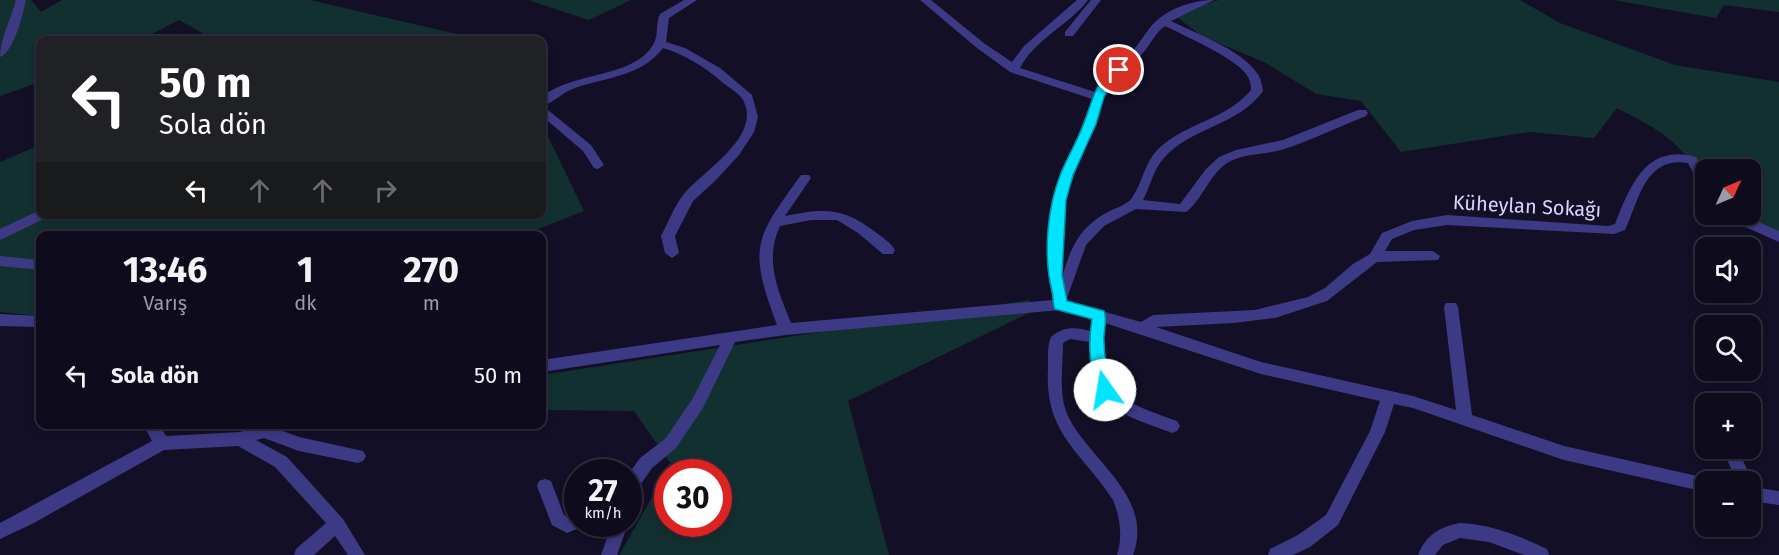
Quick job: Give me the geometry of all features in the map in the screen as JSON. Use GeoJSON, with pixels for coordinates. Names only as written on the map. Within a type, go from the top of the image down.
{"type":"FeatureCollection","features":[{"type":"Feature","properties":{"kind":"street"},"geometry":{"type":"LineString","coordinates":[[0,54],[14,27],[21,0]]}},
{"type":"Feature","properties":{"kind":"street"},"geometry":{"type":"LineString","coordinates":[[546,99],[554,92],[578,82],[638,64],[651,57],[660,44],[664,16],[692,0]]}},
{"type":"Feature","properties":{"kind":"street"},"geometry":{"type":"LineString","coordinates":[[925,0],[981,46],[1014,69],[1098,97]]}},
{"type":"Feature","properties":{"kind":"street"},"geometry":{"type":"LineString","coordinates":[[1014,69],[1028,46],[1072,12],[1083,0]]}},
{"type":"Feature","properties":{"kind":"street"},"geometry":{"type":"LineString","coordinates":[[1069,34],[1096,0]]}},
{"type":"Feature","properties":{"kind":"street"},"geometry":{"type":"LineString","coordinates":[[1060,301],[1055,275],[1059,200],[1067,175],[1090,124],[1098,97],[1106,83],[1163,21],[1173,14],[1207,0]]}},
{"type":"Feature","properties":{"kind":"street"},"geometry":{"type":"LineString","coordinates":[[1135,204],[1150,165],[1166,148],[1188,134],[1244,108],[1257,91],[1254,76],[1245,67],[1210,45],[1163,21]]}},
{"type":"Feature","properties":{"kind":"street"},"geometry":{"type":"LineString","coordinates":[[660,44],[681,50],[716,71],[748,98],[752,117],[748,132],[735,152],[688,198],[668,236],[672,253]]}},
{"type":"Feature","properties":{"kind":"street"},"geometry":{"type":"LineString","coordinates":[[546,113],[587,148],[598,165]]}},
{"type":"Feature","properties":{"kind":"street"},"geometry":{"type":"LineString","coordinates":[[1060,301],[1069,283],[1076,251],[1089,231],[1108,216],[1135,204],[1182,209],[1192,201],[1199,185],[1215,166],[1226,158],[1275,147],[1362,113]]}},
{"type":"Feature","properties":{"kind":"street","name":"Küheylan Sokağı"},"geometry":{"type":"LineString","coordinates":[[1375,257],[1387,236],[1412,226],[1447,220],[1609,231],[1620,227],[1635,186],[1648,169],[1671,158],[1680,157],[1692,160],[1695,166]]}},
{"type":"Feature","properties":{"kind":"street"},"geometry":{"type":"LineString","coordinates":[[786,329],[765,268],[766,247],[773,224],[805,178]]}},
{"type":"Feature","properties":{"kind":"street"},"geometry":{"type":"LineString","coordinates":[[773,224],[799,218],[835,215],[871,234],[888,250]]}},
{"type":"Feature","properties":{"kind":"street"},"geometry":{"type":"LineString","coordinates":[[0,235],[36,217]]}},
{"type":"Feature","properties":{"kind":"street"},"geometry":{"type":"LineString","coordinates":[[1752,225],[1779,237]]}},
{"type":"Feature","properties":{"kind":"street"},"geometry":{"type":"LineString","coordinates":[[1143,328],[1153,321],[1272,313],[1312,302],[1333,292],[1360,267],[1375,257],[1433,256]]}},
{"type":"Feature","properties":{"kind":"street"},"geometry":{"type":"LineString","coordinates":[[0,261],[36,265]]}},
{"type":"Feature","properties":{"kind":"street"},"geometry":{"type":"LineString","coordinates":[[546,365],[786,329],[1060,301],[1261,368],[1389,397],[1564,453],[1695,483]]}},
{"type":"Feature","properties":{"kind":"street"},"geometry":{"type":"LineString","coordinates":[[1451,307],[1466,420]]}},
{"type":"Feature","properties":{"kind":"street"},"geometry":{"type":"LineString","coordinates":[[1099,315],[1096,338],[1099,370],[1105,390],[1110,397],[1124,407],[1172,426]]}},
{"type":"Feature","properties":{"kind":"street"},"geometry":{"type":"LineString","coordinates":[[0,320],[36,322]]}},
{"type":"Feature","properties":{"kind":"street"},"geometry":{"type":"LineString","coordinates":[[1096,338],[1070,334],[1063,335],[1056,342],[1055,398],[1068,431],[1110,480],[1119,494],[1128,521],[1129,537],[1125,555]]}},
{"type":"Feature","properties":{"kind":"street"},"geometry":{"type":"LineString","coordinates":[[642,469],[671,443],[698,403],[730,339]]}},
{"type":"Feature","properties":{"kind":"street"},"geometry":{"type":"LineString","coordinates":[[1276,555],[1304,541],[1332,520],[1377,432],[1389,397]]}},
{"type":"Feature","properties":{"kind":"street"},"geometry":{"type":"LineString","coordinates":[[153,429],[162,443]]}},
{"type":"Feature","properties":{"kind":"street"},"geometry":{"type":"LineString","coordinates":[[0,531],[26,519],[162,443],[240,439],[271,429]]}},
{"type":"Feature","properties":{"kind":"street"},"geometry":{"type":"LineString","coordinates":[[265,431],[299,444],[358,456]]}},
{"type":"Feature","properties":{"kind":"street"},"geometry":{"type":"LineString","coordinates":[[240,439],[281,462],[337,524],[357,555]]}},
{"type":"Feature","properties":{"kind":"street"},"geometry":{"type":"LineString","coordinates":[[544,486],[558,520],[564,523]]}},
{"type":"Feature","properties":{"kind":"street"},"geometry":{"type":"LineString","coordinates":[[1761,496],[1779,498]]}},
{"type":"Feature","properties":{"kind":"street"},"geometry":{"type":"LineString","coordinates":[[302,555],[337,524]]}},
{"type":"Feature","properties":{"kind":"street"},"geometry":{"type":"LineString","coordinates":[[1426,555],[1436,539],[1451,531],[1474,530],[1541,555]]}},
{"type":"Feature","properties":{"kind":"street"},"geometry":{"type":"LineString","coordinates":[[609,555],[616,537]]}},
{"type":"Feature","properties":{"kind":"green space"},"geometry":{"type":"Polygon","coordinates":[[[0,0],[31,0],[41,12],[62,0],[310,0],[461,35],[204,36],[179,20],[148,36],[36,36],[36,83],[0,96],[0,0]]]}},
{"type":"Feature","properties":{"kind":"green space"},"geometry":{"type":"Polygon","coordinates":[[[528,0],[631,0],[589,20],[528,0]]]}},
{"type":"Feature","properties":{"kind":"green space"},"geometry":{"type":"Polygon","coordinates":[[[1219,0],[1520,0],[1560,23],[1675,65],[1779,82],[1779,237],[1751,225],[1761,225],[1761,159],[1695,159],[1695,169],[1669,138],[1617,108],[1594,138],[1530,132],[1401,152],[1361,101],[1316,94],[1266,63],[1202,36],[1171,13],[1219,0]]]}},
{"type":"Feature","properties":{"kind":"green space"},"geometry":{"type":"Polygon","coordinates":[[[1613,0],[1779,0],[1779,12],[1724,5],[1716,18],[1613,0]]]}},
{"type":"Feature","properties":{"kind":"green space"},"geometry":{"type":"Polygon","coordinates":[[[546,132],[584,211],[537,231],[36,231],[36,316],[0,312],[0,162],[36,147],[36,219],[546,219],[546,132]]]}},
{"type":"Feature","properties":{"kind":"green space"},"geometry":{"type":"Polygon","coordinates":[[[1029,300],[1035,310],[848,401],[889,555],[619,555],[629,537],[642,537],[642,515],[654,494],[654,537],[732,537],[732,459],[668,459],[634,411],[546,410],[546,374],[1029,300]]]}},
{"type":"Feature","properties":{"kind":"route"},"geometry":{"type":"LineString","coordinates":[[1105,390],[1099,370],[1096,338],[1099,315],[1060,305],[1055,275],[1056,227],[1062,188],[1090,124],[1098,97],[1106,83],[1119,70]]}}]}
